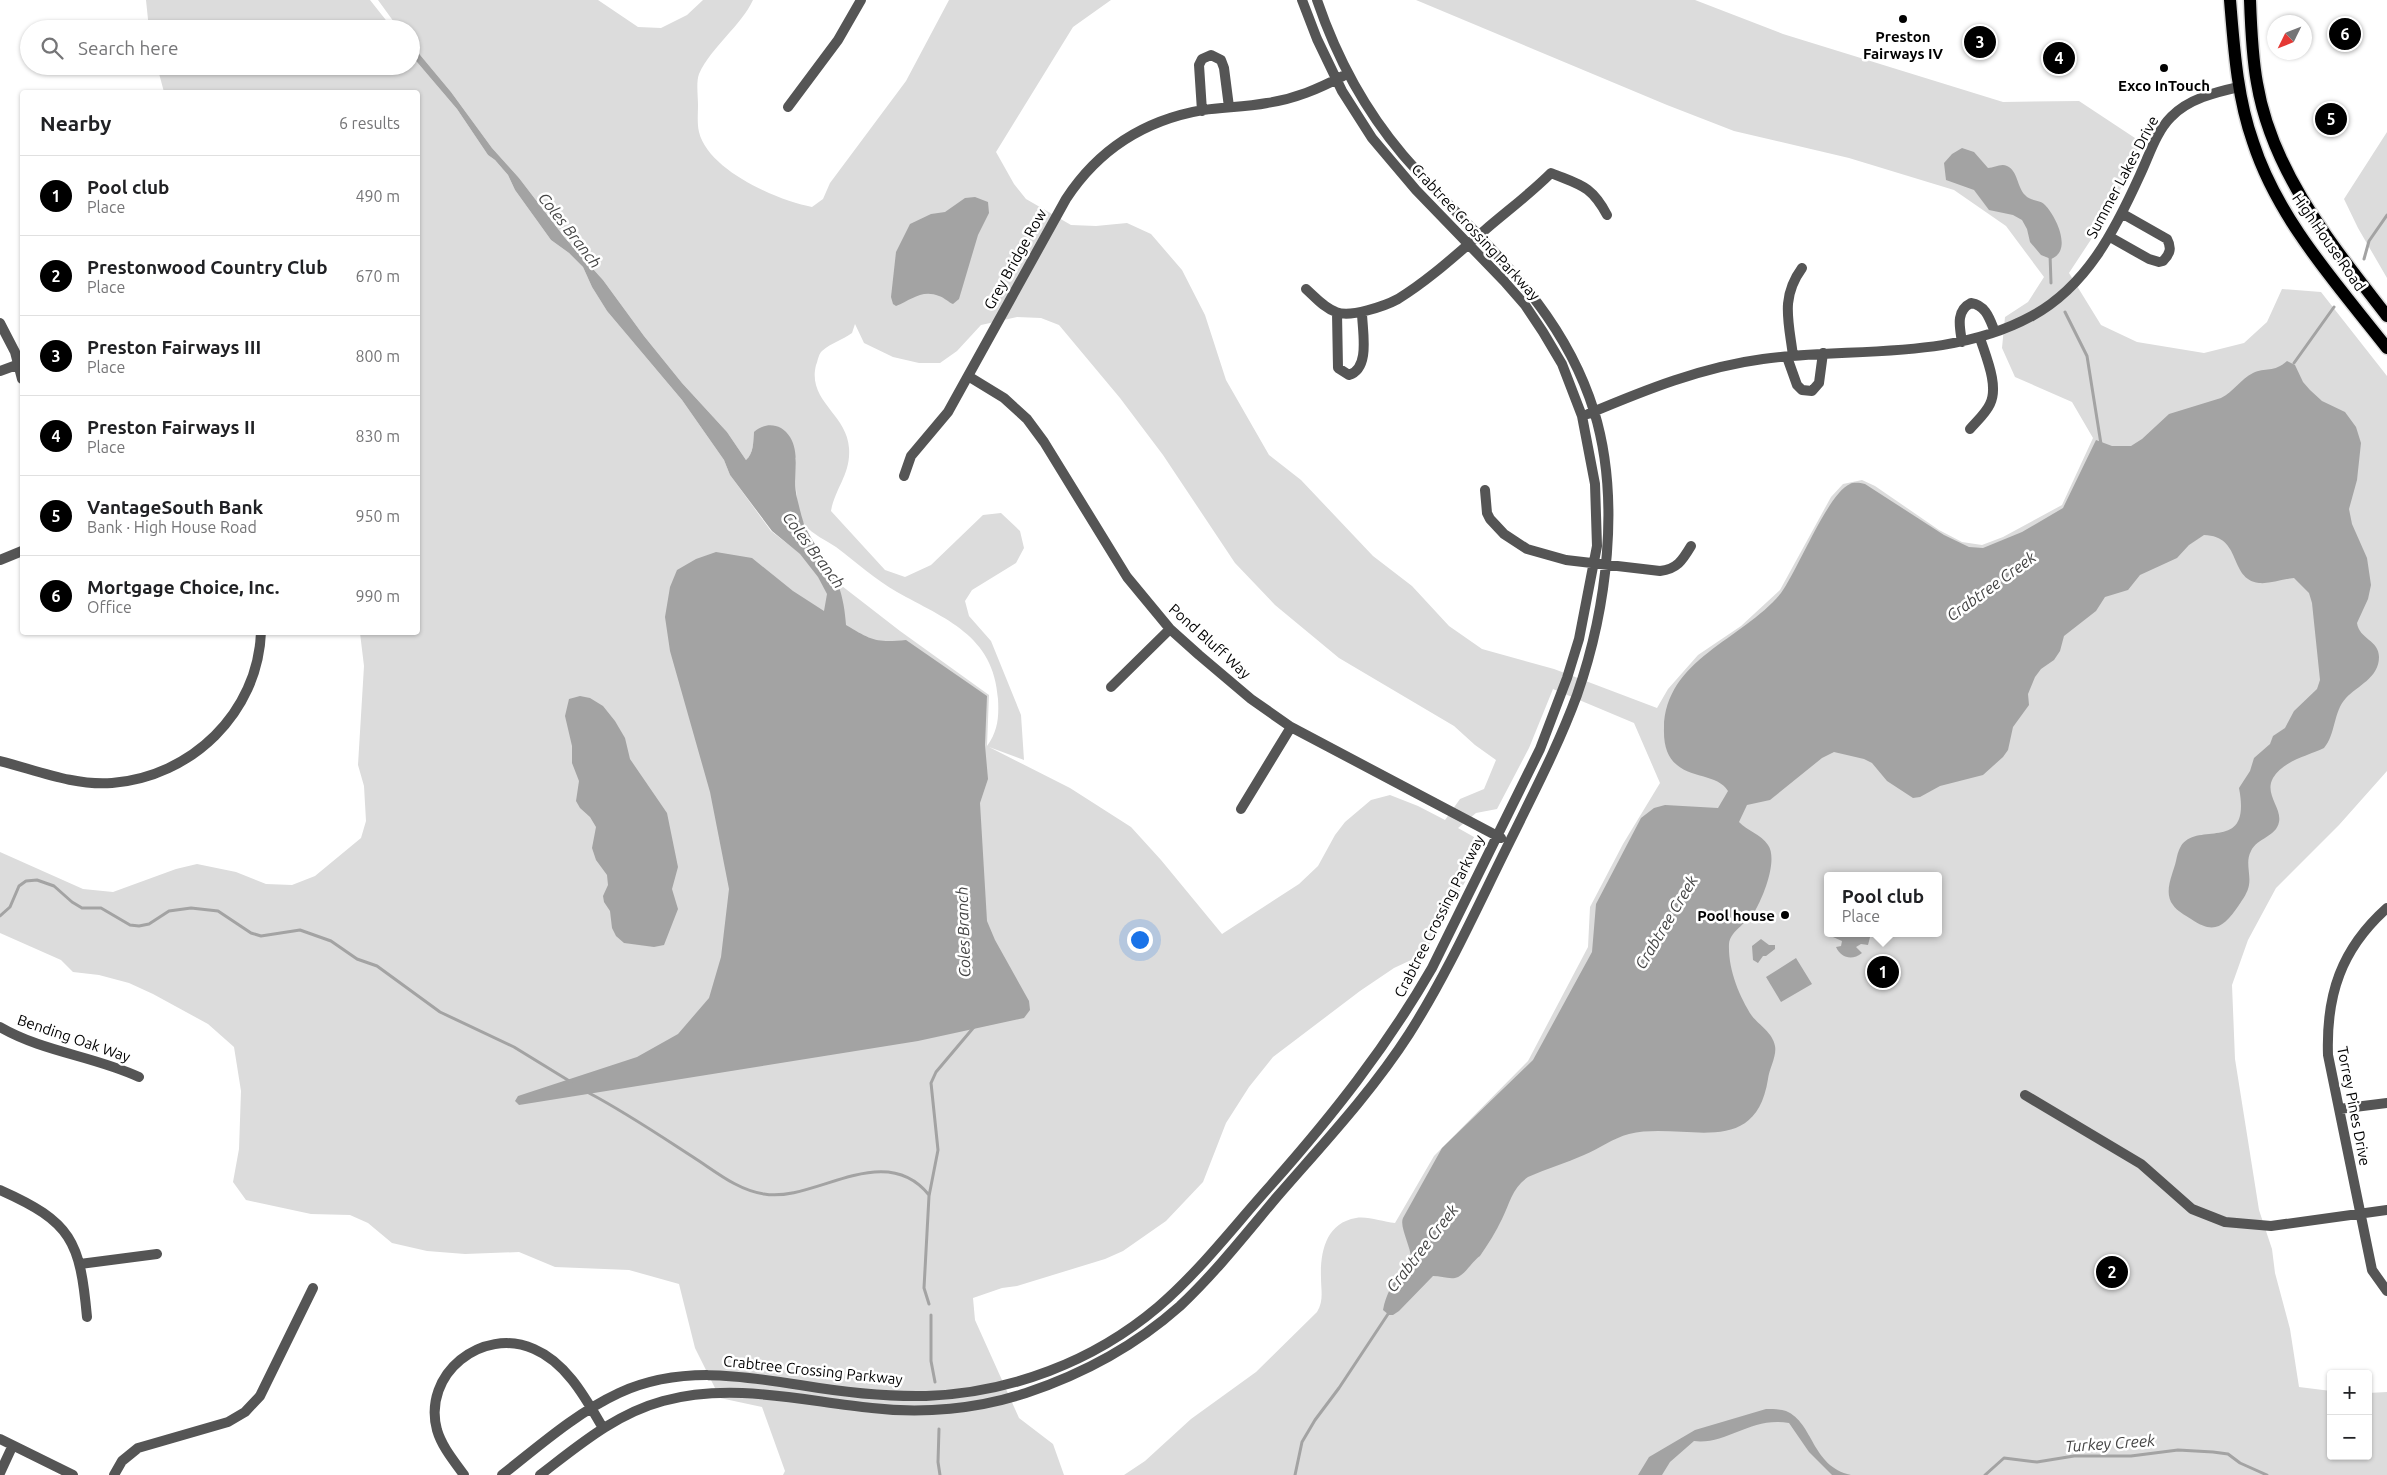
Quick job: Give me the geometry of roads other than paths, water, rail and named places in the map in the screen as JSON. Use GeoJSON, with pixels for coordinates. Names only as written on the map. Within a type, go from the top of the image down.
{"type":"FeatureCollection","features":[{"type":"Feature","properties":{"kind":"main road","name":"High House Road"},"geometry":{"type":"LineString","coordinates":[[2230,0],[2239,88],[2252,142],[2273,188],[2304,240],[2387,348]]}},
{"type":"Feature","properties":{"kind":"main road","name":"High House Road"},"geometry":{"type":"LineString","coordinates":[[2250,0],[2257,84],[2278,152],[2304,202],[2387,316]]}},
{"type":"Feature","properties":{"kind":"street"},"geometry":{"type":"LineString","coordinates":[[788,107],[838,40],[862,0]]}},
{"type":"Feature","properties":{"kind":"street","name":"Crabtree Crossing Parkway"},"geometry":{"type":"LineString","coordinates":[[502,1475],[591,1407],[644,1383],[693,1374],[760,1378],[883,1396],[928,1396],[975,1391],[1020,1381],[1058,1367],[1126,1331],[1157,1308],[1193,1274],[1317,1133],[1363,1076],[1413,1002],[1432,968],[1540,749],[1565,685],[1579,638],[1597,546],[1597,502],[1582,416],[1562,364],[1536,320],[1504,281],[1384,154],[1350,106],[1324,54],[1302,0]]}},
{"type":"Feature","properties":{"kind":"street","name":"Crabtree Crossing Parkway"},"geometry":{"type":"LineString","coordinates":[[540,1475],[603,1428],[644,1407],[663,1401],[728,1391],[893,1410],[943,1409],[1005,1400],[1080,1373],[1114,1354],[1168,1316],[1209,1277],[1368,1090],[1406,1039],[1453,959],[1555,748],[1579,690],[1592,641],[1606,564],[1607,489],[1601,440],[1594,411],[1571,354],[1556,328],[1526,286],[1400,152],[1370,111],[1333,43],[1317,0]]}},
{"type":"Feature","properties":{"kind":"street"},"geometry":{"type":"LineString","coordinates":[[1202,111],[1199,65],[1202,59],[1211,55],[1221,60],[1224,68],[1229,107]]}},
{"type":"Feature","properties":{"kind":"street","name":"Grey Bridge Row"},"geometry":{"type":"LineString","coordinates":[[904,476],[911,456],[939,424],[968,376],[1055,218],[1077,182],[1087,170],[1110,150],[1136,133],[1170,118],[1229,107],[1267,104],[1292,98],[1319,89],[1348,73]]}},
{"type":"Feature","properties":{"kind":"street","name":"Summer Lakes Drive"},"geometry":{"type":"LineString","coordinates":[[1582,416],[1668,382],[1716,368],[1823,353],[1921,348],[1962,342],[1980,338],[2035,315],[2059,296],[2089,267],[2110,237],[2157,137],[2172,116],[2180,109],[2202,98],[2239,88]]}},
{"type":"Feature","properties":{"kind":"street"},"geometry":{"type":"LineString","coordinates":[[1306,289],[1325,306],[1337,313],[1362,312],[1396,300],[1479,235],[1536,188],[1551,173],[1588,188],[1598,199],[1607,215]]}},
{"type":"Feature","properties":{"kind":"street"},"geometry":{"type":"LineString","coordinates":[[2110,237],[2154,262],[2163,261],[2169,254],[2170,245],[2167,240],[2122,214]]}},
{"type":"Feature","properties":{"kind":"street"},"geometry":{"type":"LineString","coordinates":[[1802,268],[1793,280],[1788,298],[1790,357],[1797,385],[1807,392],[1812,391],[1819,383],[1823,353]]}},
{"type":"Feature","properties":{"kind":"street"},"geometry":{"type":"LineString","coordinates":[[1962,342],[1959,319],[1962,310],[1971,304],[1978,304],[1983,309],[1995,332]]}},
{"type":"Feature","properties":{"kind":"street"},"geometry":{"type":"LineString","coordinates":[[1337,313],[1336,360],[1338,368],[1349,375],[1357,371],[1363,362],[1362,312]]}},
{"type":"Feature","properties":{"kind":"street"},"geometry":{"type":"LineString","coordinates":[[0,324],[20,361]]}},
{"type":"Feature","properties":{"kind":"street"},"geometry":{"type":"LineString","coordinates":[[1970,429],[1989,406],[1993,395],[1992,383],[1980,338]]}},
{"type":"Feature","properties":{"kind":"street"},"geometry":{"type":"LineString","coordinates":[[0,371],[20,363]]}},
{"type":"Feature","properties":{"kind":"street","name":"Pond Bluff Way"},"geometry":{"type":"LineString","coordinates":[[968,376],[1004,398],[1027,419],[1044,442],[1126,577],[1170,628],[1251,698],[1291,727],[1509,842]]}},
{"type":"Feature","properties":{"kind":"street"},"geometry":{"type":"LineString","coordinates":[[1485,490],[1487,513],[1490,519],[1514,542],[1550,557],[1660,572],[1671,570],[1680,564],[1691,546]]}},
{"type":"Feature","properties":{"kind":"street"},"geometry":{"type":"LineString","coordinates":[[0,560],[20,552]]}},
{"type":"Feature","properties":{"kind":"street"},"geometry":{"type":"LineString","coordinates":[[1111,686],[1170,628]]}},
{"type":"Feature","properties":{"kind":"street"},"geometry":{"type":"LineString","coordinates":[[0,761],[77,781],[112,783],[152,775],[185,761],[219,732],[241,702],[253,674],[260,635]]}},
{"type":"Feature","properties":{"kind":"street"},"geometry":{"type":"LineString","coordinates":[[1241,809],[1291,727]]}},
{"type":"Feature","properties":{"kind":"street","name":"Torrey Pines Drive"},"geometry":{"type":"LineString","coordinates":[[2387,908],[2369,923],[2354,944],[2331,997],[2327,1026],[2328,1055],[2372,1270],[2387,1291]]}},
{"type":"Feature","properties":{"kind":"street","name":"Bending Oak Way"},"geometry":{"type":"LineString","coordinates":[[0,1027],[28,1041],[120,1068],[139,1078]]}},
{"type":"Feature","properties":{"kind":"street"},"geometry":{"type":"LineString","coordinates":[[2025,1095],[2141,1164],[2192,1209],[2225,1222],[2271,1226],[2387,1210]]}},
{"type":"Feature","properties":{"kind":"street"},"geometry":{"type":"LineString","coordinates":[[2339,1109],[2387,1102]]}},
{"type":"Feature","properties":{"kind":"street"},"geometry":{"type":"LineString","coordinates":[[0,1190],[33,1205],[56,1222],[72,1243],[80,1264],[87,1317]]}},
{"type":"Feature","properties":{"kind":"street"},"geometry":{"type":"LineString","coordinates":[[80,1264],[157,1254]]}},
{"type":"Feature","properties":{"kind":"street"},"geometry":{"type":"LineString","coordinates":[[114,1475],[122,1461],[138,1448],[228,1422],[238,1418],[253,1404],[265,1387],[313,1288]]}},
{"type":"Feature","properties":{"kind":"street"},"geometry":{"type":"LineString","coordinates":[[464,1475],[440,1439],[435,1414],[436,1399],[450,1369],[475,1349],[503,1342],[534,1349],[563,1369],[591,1407],[603,1428]]}},
{"type":"Feature","properties":{"kind":"street"},"geometry":{"type":"LineString","coordinates":[[0,1439],[12,1447],[72,1475]]}},
{"type":"Feature","properties":{"kind":"street"},"geometry":{"type":"LineString","coordinates":[[0,1473],[12,1447]]}},
{"type":"Feature","properties":{"kind":"water"},"geometry":{"type":"Polygon","coordinates":[[[420,55],[565,238],[603,280],[644,336],[682,383],[727,432],[746,460],[752,451],[754,432],[758,429],[768,425],[778,427],[790,437],[795,451],[796,490],[803,521],[838,584],[844,604],[846,625],[880,641],[906,640],[987,696],[985,745],[988,779],[980,803],[987,921],[995,940],[1029,1001],[1030,1010],[1024,1018],[918,1041],[519,1105],[515,1101],[518,1096],[637,1057],[678,1034],[709,998],[721,957],[729,889],[710,792],[670,651],[665,617],[670,587],[677,570],[696,559],[716,552],[752,558],[793,591],[824,611],[827,594],[818,577],[800,554],[772,531],[730,475],[724,460],[682,400],[607,311],[592,287],[583,267],[569,253],[551,240],[515,190],[508,175],[488,155],[457,109],[420,66],[420,55]]]}},
{"type":"Feature","properties":{"kind":"water"},"geometry":{"type":"Polygon","coordinates":[[[1962,148],[1974,152],[1988,168],[2002,165],[2011,168],[2022,192],[2030,199],[2045,205],[2058,225],[2062,241],[2058,255],[2051,259],[2041,255],[2030,242],[2027,229],[2022,220],[2013,215],[1989,210],[1974,190],[1946,180],[1944,163],[1952,154],[1962,148]]]}},
{"type":"Feature","properties":{"kind":"water"},"geometry":{"type":"Polygon","coordinates":[[[975,197],[988,202],[989,213],[978,235],[959,299],[953,304],[941,297],[927,294],[917,296],[896,306],[893,304],[891,297],[896,252],[910,224],[931,214],[945,212],[965,198],[975,197]]]}},
{"type":"Feature","properties":{"kind":"water"},"geometry":{"type":"Polygon","coordinates":[[[2287,361],[2295,365],[2303,382],[2322,401],[2345,412],[2356,427],[2361,443],[2357,480],[2349,509],[2352,524],[2367,558],[2371,585],[2368,599],[2357,623],[2361,633],[2376,647],[2379,657],[2375,671],[2342,704],[2336,716],[2331,736],[2324,748],[2289,763],[2277,772],[2273,778],[2271,790],[2278,811],[2279,822],[2274,831],[2257,843],[2251,851],[2248,859],[2248,890],[2228,919],[2218,926],[2206,927],[2173,905],[2170,900],[2169,889],[2178,852],[2181,846],[2189,839],[2199,835],[2231,829],[2238,822],[2241,809],[2239,788],[2250,771],[2254,758],[2270,744],[2273,736],[2285,728],[2294,711],[2317,689],[2320,680],[2312,603],[2309,593],[2294,578],[2263,583],[2249,580],[2243,574],[2225,542],[2216,537],[2204,535],[2189,545],[2177,558],[2140,575],[2128,590],[2105,597],[2096,611],[2064,636],[2060,651],[2054,660],[2041,669],[2035,677],[2028,694],[2029,705],[2013,727],[2008,750],[1983,775],[1940,786],[1920,797],[1913,798],[1887,781],[1872,763],[1864,759],[1834,752],[1822,758],[1770,800],[1747,805],[1739,822],[1762,838],[1768,845],[1771,851],[1771,868],[1763,895],[1756,909],[1730,939],[1729,953],[1732,972],[1743,1000],[1752,1016],[1774,1041],[1774,1058],[1761,1104],[1749,1120],[1733,1129],[1694,1133],[1650,1131],[1629,1134],[1617,1138],[1590,1153],[1528,1177],[1518,1186],[1497,1229],[1480,1256],[1462,1275],[1455,1278],[1433,1276],[1399,1311],[1389,1315],[1383,1310],[1390,1288],[1411,1258],[1402,1222],[1403,1218],[1442,1148],[1533,1060],[1592,952],[1596,904],[1641,818],[1654,808],[1665,805],[1718,808],[1728,791],[1721,784],[1680,767],[1671,759],[1666,746],[1664,728],[1668,704],[1678,684],[1692,667],[1747,624],[1781,593],[1823,516],[1841,490],[1852,483],[1865,484],[1944,535],[1969,547],[1983,548],[2022,532],[2063,508],[2096,440],[2112,446],[2131,446],[2142,439],[2169,414],[2221,398],[2253,373],[2278,367],[2287,361]]]}},
{"type":"Feature","properties":{"kind":"water"},"geometry":{"type":"Polygon","coordinates":[[[580,696],[590,698],[603,706],[615,721],[625,738],[630,759],[667,813],[678,867],[672,889],[678,909],[664,945],[654,947],[624,943],[616,936],[612,928],[610,911],[604,902],[603,896],[608,885],[607,875],[596,860],[592,848],[596,827],[576,801],[579,781],[572,763],[572,746],[565,716],[569,699],[580,696]]]}},
{"type":"Feature","properties":{"kind":"water"},"geometry":{"type":"Polygon","coordinates":[[[1833,937],[1870,937],[1868,945],[1861,944],[1856,947],[1862,953],[1851,958],[1844,956],[1838,951],[1836,947],[1841,946],[1842,941],[1833,937]]]}},
{"type":"Feature","properties":{"kind":"water"},"geometry":{"type":"Polygon","coordinates":[[[1761,939],[1769,945],[1775,945],[1775,949],[1766,956],[1763,956],[1758,963],[1753,960],[1752,946],[1761,939]]]}},
{"type":"Feature","properties":{"kind":"water"},"geometry":{"type":"Polygon","coordinates":[[[1796,958],[1812,984],[1781,1002],[1766,977],[1796,958]]]}},
{"type":"Feature","properties":{"kind":"water"},"geometry":{"type":"Polygon","coordinates":[[[1766,1409],[1784,1410],[1795,1417],[1828,1463],[1838,1470],[1851,1475],[1832,1475],[1809,1452],[1789,1423],[1775,1422],[1763,1423],[1717,1439],[1694,1441],[1670,1462],[1662,1475],[1638,1475],[1649,1457],[1695,1430],[1766,1409]]]}},
{"type":"Feature","properties":{"kind":"waterway"},"geometry":{"type":"LineString","coordinates":[[2364,259],[2369,241],[2387,215]]}},
{"type":"Feature","properties":{"kind":"waterway"},"geometry":{"type":"LineString","coordinates":[[2050,254],[2051,283]]}},
{"type":"Feature","properties":{"kind":"waterway"},"geometry":{"type":"LineString","coordinates":[[2294,363],[2334,307]]}},
{"type":"Feature","properties":{"kind":"waterway"},"geometry":{"type":"LineString","coordinates":[[2065,312],[2087,356],[2101,444]]}},
{"type":"Feature","properties":{"kind":"waterway"},"geometry":{"type":"LineString","coordinates":[[0,916],[10,907],[19,886],[26,881],[37,880],[54,886],[82,908],[101,908],[130,925],[149,924],[169,911],[191,908],[218,911],[251,933],[261,936],[300,930],[331,941],[357,959],[377,966],[440,1012],[514,1047],[571,1082]]}},
{"type":"Feature","properties":{"kind":"waterway","name":"Coles Branch"},"geometry":{"type":"LineString","coordinates":[[929,1304],[924,1288],[929,1196],[938,1150],[931,1083],[936,1072],[974,1027]]}},
{"type":"Feature","properties":{"kind":"waterway"},"geometry":{"type":"LineString","coordinates":[[589,1093],[642,1124],[735,1184],[754,1192],[784,1194],[870,1172],[891,1172],[911,1179],[929,1195]]}},
{"type":"Feature","properties":{"kind":"waterway","name":"Crabtree Creek"},"geometry":{"type":"LineString","coordinates":[[1295,1475],[1302,1442],[1390,1311]]}},
{"type":"Feature","properties":{"kind":"waterway","name":"Coles Branch"},"geometry":{"type":"LineString","coordinates":[[931,1315],[931,1361],[935,1382]]}},
{"type":"Feature","properties":{"kind":"waterway","name":"Coles Branch"},"geometry":{"type":"LineString","coordinates":[[939,1429],[938,1462],[940,1475]]}},
{"type":"Feature","properties":{"kind":"waterway","name":"Turkey Creek"},"geometry":{"type":"LineString","coordinates":[[1985,1475],[2004,1458],[2037,1462],[2074,1456],[2131,1456],[2178,1450],[2228,1454],[2240,1463],[2267,1475]]}},
{"type":"Feature","properties":{"kind":"place","name":"Preston Fairways IV"},"geometry":{"type":"Point","coordinates":[1903,19]}},
{"type":"Feature","properties":{"kind":"place","name":"Mortgage Choice, Inc."},"geometry":{"type":"Point","coordinates":[2345,34]}},
{"type":"Feature","properties":{"kind":"place","name":"Preston Fairways III"},"geometry":{"type":"Point","coordinates":[1980,42]}},
{"type":"Feature","properties":{"kind":"place","name":"Preston Fairways II"},"geometry":{"type":"Point","coordinates":[2059,58]}},
{"type":"Feature","properties":{"kind":"place","name":"Exco InTouch"},"geometry":{"type":"Point","coordinates":[2164,68]}},
{"type":"Feature","properties":{"kind":"place","name":"VantageSouth Bank"},"geometry":{"type":"Point","coordinates":[2331,119]}},
{"type":"Feature","properties":{"kind":"place","name":"Pool house"},"geometry":{"type":"Point","coordinates":[1785,915]}},
{"type":"Feature","properties":{"kind":"place","name":"Pool club"},"geometry":{"type":"Point","coordinates":[1883,972]}},
{"type":"Feature","properties":{"kind":"place","name":"Prestonwood Country Club"},"geometry":{"type":"Point","coordinates":[2112,1272]}}]}
